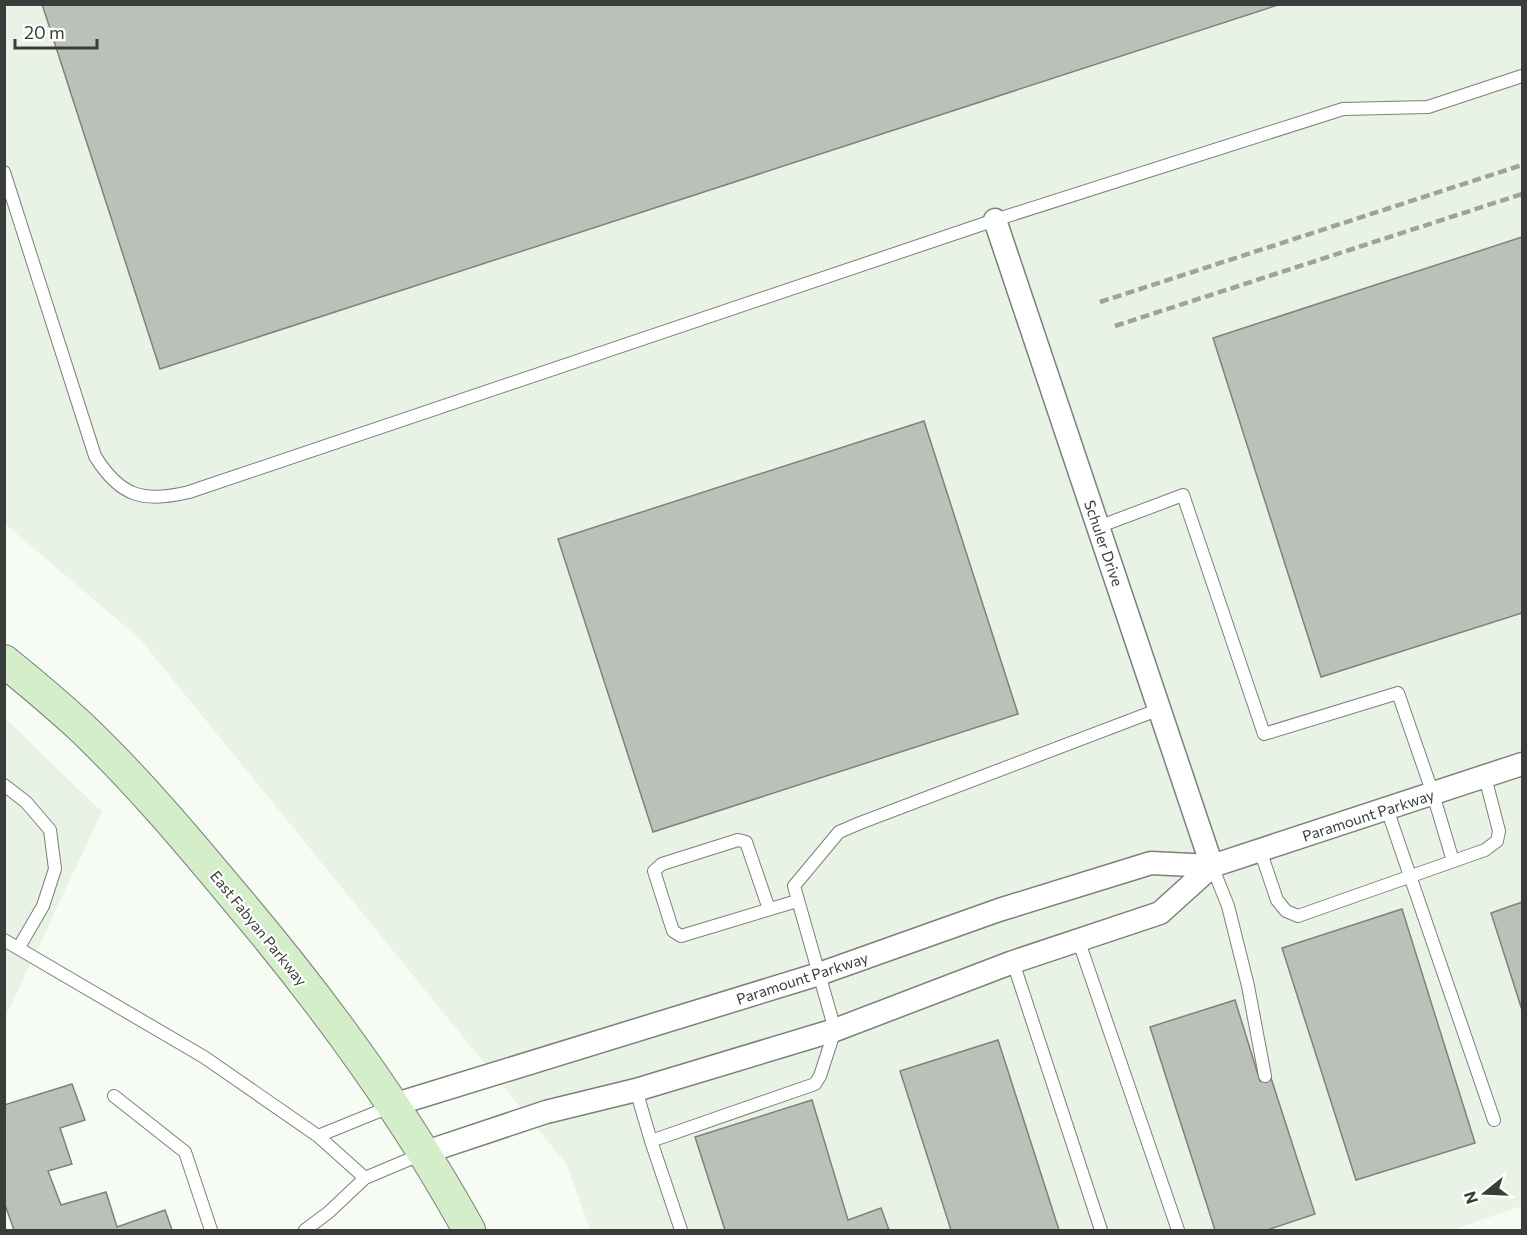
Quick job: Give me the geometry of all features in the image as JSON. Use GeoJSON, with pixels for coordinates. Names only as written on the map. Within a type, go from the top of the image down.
{"type":"FeatureCollection","features":[{"type":"Feature","properties":{"kind":"main road","name":"East Fabyan Parkway"},"geometry":{"type":"LineString","coordinates":[[4,661],[81,727],[137,784],[283,954],[348,1039],[393,1105],[470,1230]]}},
{"type":"Feature","properties":{"kind":"street","name":"Schuler Drive"},"geometry":{"type":"LineString","coordinates":[[995,220],[1212,866]]}},
{"type":"Feature","properties":{"kind":"street","name":"Paramount Parkway"},"geometry":{"type":"LineString","coordinates":[[393,1105],[819,974],[999,910],[1151,863],[1212,866],[1522,764]]}},
{"type":"Feature","properties":{"kind":"street","name":"Paramount Parkway"},"geometry":{"type":"LineString","coordinates":[[423,1153],[546,1112],[636,1090],[835,1030],[1013,962],[1160,913],[1212,866]]}},
{"type":"Feature","properties":{"kind":"lane"},"geometry":{"type":"LineString","coordinates":[[4,172],[94,456],[110,479],[122,488],[135,494],[159,498],[200,488],[995,220],[1343,109],[1428,106],[1522,76]]}},
{"type":"Feature","properties":{"kind":"lane"},"geometry":{"type":"LineString","coordinates":[[1098,527],[1184,495],[1264,734],[1398,693],[1433,794],[1453,861]]}},
{"type":"Feature","properties":{"kind":"lane"},"geometry":{"type":"LineString","coordinates":[[651,1141],[815,1084],[820,1076],[835,1030],[794,886],[839,832],[1160,709]]}},
{"type":"Feature","properties":{"kind":"lane"},"geometry":{"type":"LineString","coordinates":[[1260,850],[1277,900],[1286,911],[1298,916],[1485,850],[1497,841],[1499,831],[1485,777]]}},
{"type":"Feature","properties":{"kind":"lane"},"geometry":{"type":"LineString","coordinates":[[4,785],[26,802],[50,830],[55,868],[43,906],[19,947]]}},
{"type":"Feature","properties":{"kind":"lane"},"geometry":{"type":"LineString","coordinates":[[1387,809],[1494,1120]]}},
{"type":"Feature","properties":{"kind":"lane"},"geometry":{"type":"LineString","coordinates":[[769,909],[746,842],[738,840],[662,864],[654,871],[674,932],[681,936],[797,901]]}},
{"type":"Feature","properties":{"kind":"lane"},"geometry":{"type":"LineString","coordinates":[[1212,866],[1228,906],[1248,986],[1265,1076]]}},
{"type":"Feature","properties":{"kind":"lane"},"geometry":{"type":"LineString","coordinates":[[1078,939],[1178,1230]]}},
{"type":"Feature","properties":{"kind":"lane"},"geometry":{"type":"LineString","coordinates":[[4,940],[204,1057],[318,1136],[365,1178]]}},
{"type":"Feature","properties":{"kind":"lane"},"geometry":{"type":"LineString","coordinates":[[1013,962],[1101,1230]]}},
{"type":"Feature","properties":{"kind":"lane"},"geometry":{"type":"LineString","coordinates":[[636,1090],[681,1230]]}},
{"type":"Feature","properties":{"kind":"lane"},"geometry":{"type":"LineString","coordinates":[[114,1096],[185,1152],[211,1230]]}},
{"type":"Feature","properties":{"kind":"lane"},"geometry":{"type":"LineString","coordinates":[[318,1136],[393,1105]]}},
{"type":"Feature","properties":{"kind":"lane"},"geometry":{"type":"LineString","coordinates":[[305,1230],[329,1212],[365,1178],[423,1153]]}},
{"type":"Feature","properties":{"kind":"shaded area"},"geometry":{"type":"Polygon","coordinates":[[[5,5],[1522,5],[1522,1206],[1452,1230],[590,1230],[567,1165],[139,638],[5,524],[5,5]]]}},
{"type":"Feature","properties":{"kind":"shaded area"},"geometry":{"type":"Polygon","coordinates":[[[5,718],[102,812],[5,1018],[5,718]]]}},
{"type":"Feature","properties":{"kind":"building"},"geometry":{"type":"Polygon","coordinates":[[[42,4],[1281,4],[160,369],[42,4]]]}},
{"type":"Feature","properties":{"kind":"building"},"geometry":{"type":"Polygon","coordinates":[[[1522,237],[1522,613],[1321,677],[1213,338],[1522,237]]]}},
{"type":"Feature","properties":{"kind":"building"},"geometry":{"type":"Polygon","coordinates":[[[924,421],[1018,714],[653,832],[558,539],[924,421]]]}},
{"type":"Feature","properties":{"kind":"building"},"geometry":{"type":"Polygon","coordinates":[[[1522,902],[1522,1010],[1491,913],[1522,902]]]}},
{"type":"Feature","properties":{"kind":"building"},"geometry":{"type":"Polygon","coordinates":[[[1402,909],[1475,1143],[1356,1180],[1282,948],[1402,909]]]}},
{"type":"Feature","properties":{"kind":"building"},"geometry":{"type":"Polygon","coordinates":[[[1235,1000],[1260,1081],[1271,1078],[1315,1214],[1267,1230],[1215,1230],[1150,1027],[1235,1000]]]}},
{"type":"Feature","properties":{"kind":"building"},"geometry":{"type":"Polygon","coordinates":[[[998,1040],[1059,1230],[951,1230],[900,1071],[998,1040]]]}},
{"type":"Feature","properties":{"kind":"building"},"geometry":{"type":"Polygon","coordinates":[[[72,1084],[85,1120],[60,1128],[72,1164],[48,1171],[61,1205],[106,1192],[117,1227],[165,1210],[172,1230],[14,1230],[4,1202],[4,1105],[72,1084]]]}},
{"type":"Feature","properties":{"kind":"building"},"geometry":{"type":"Polygon","coordinates":[[[812,1100],[848,1220],[881,1208],[889,1230],[725,1230],[695,1137],[812,1100]]]}},
{"type":"Feature","properties":{"kind":"railway"},"geometry":{"type":"LineString","coordinates":[[1100,302],[1522,165]]}},
{"type":"Feature","properties":{"kind":"railway"},"geometry":{"type":"LineString","coordinates":[[1115,326],[1522,194]]}}]}
